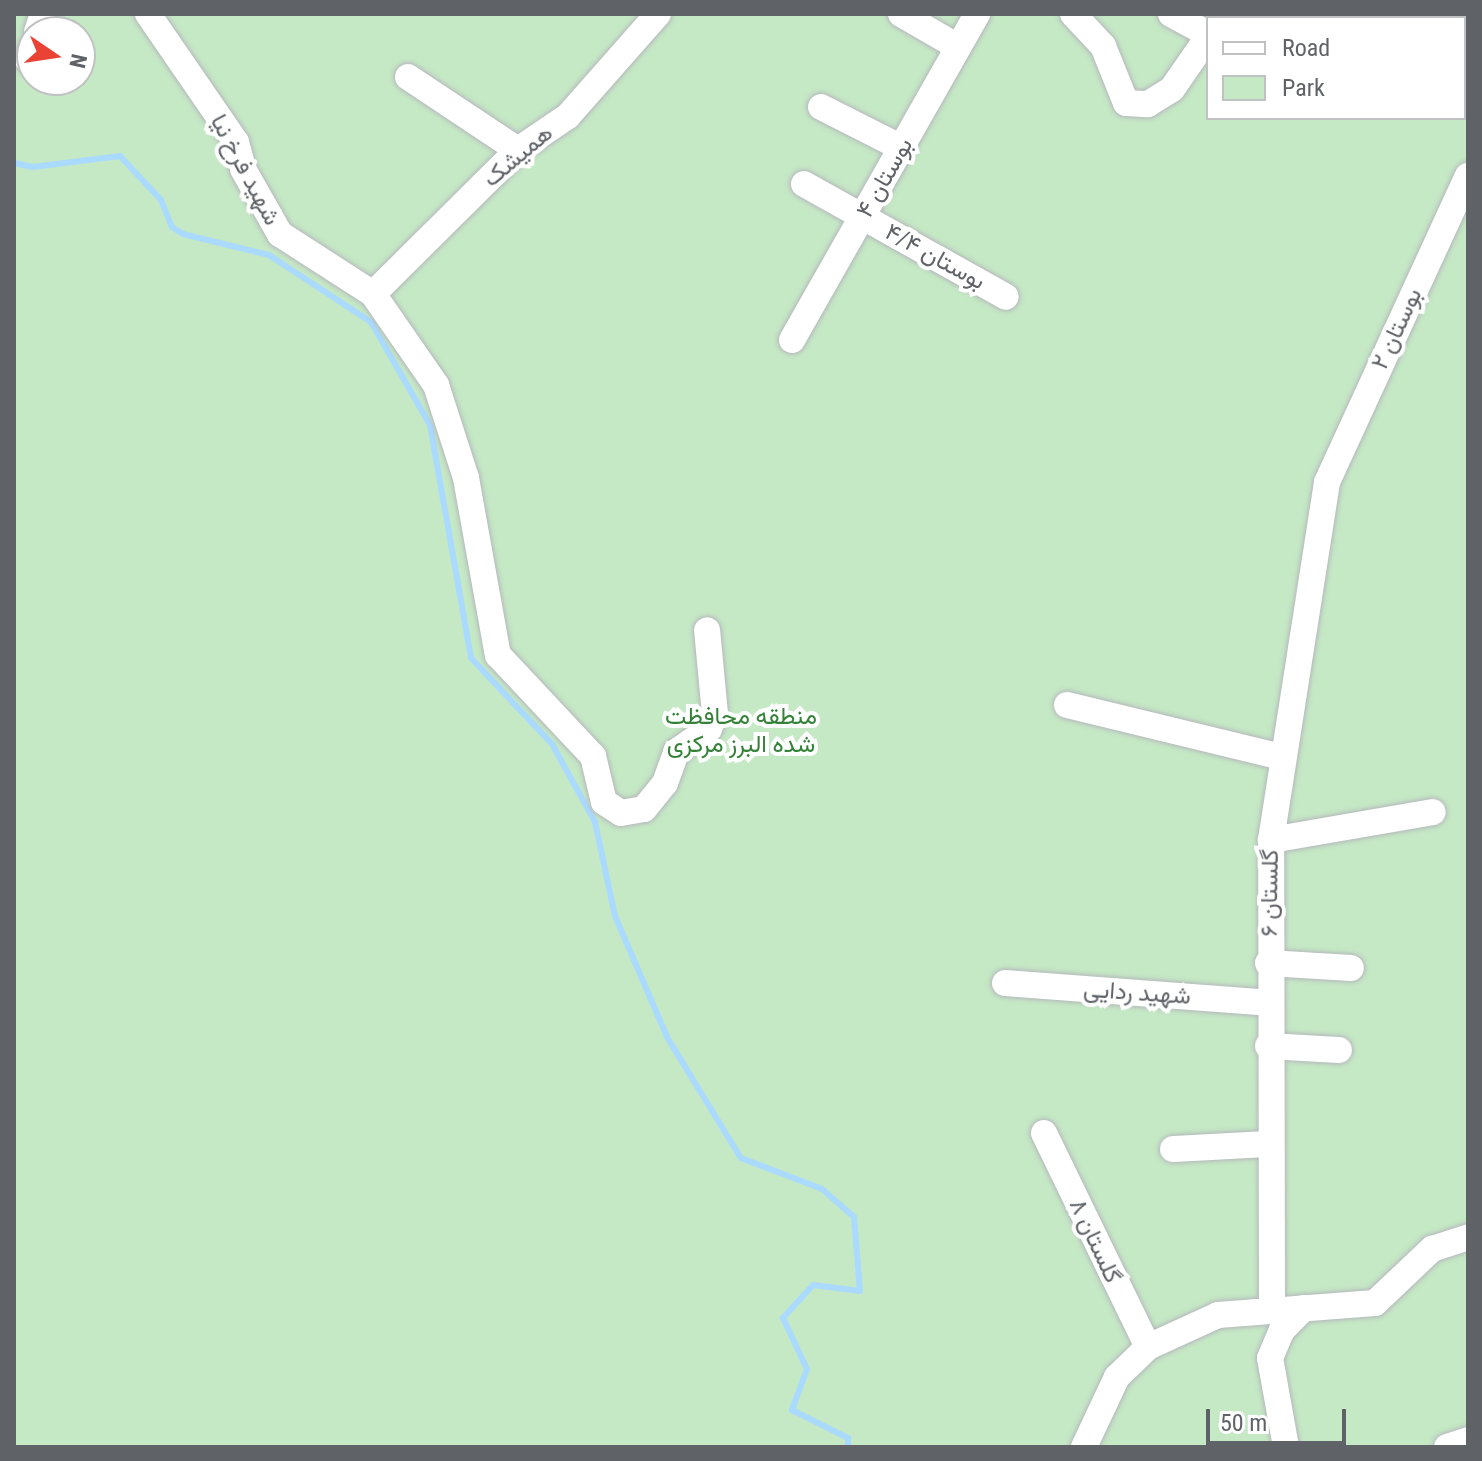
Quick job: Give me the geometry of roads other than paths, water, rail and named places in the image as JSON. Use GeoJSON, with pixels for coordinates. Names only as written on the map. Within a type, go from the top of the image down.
{"type":"FeatureCollection","features":[{"type":"Feature","properties":{"kind":"street","name":"شهید فرخ نیا"},"geometry":{"type":"LineString","coordinates":[[148,14],[236,142],[243,169],[280,234],[373,294]]}},
{"type":"Feature","properties":{"kind":"street"},"geometry":{"type":"LineString","coordinates":[[901,14],[958,47]]}},
{"type":"Feature","properties":{"kind":"street","name":"بوستان ۴"},"geometry":{"type":"LineString","coordinates":[[792,340],[977,14]]}},
{"type":"Feature","properties":{"kind":"street"},"geometry":{"type":"LineString","coordinates":[[1073,14],[1103,46],[1126,103],[1148,104],[1172,89],[1206,39]]}},
{"type":"Feature","properties":{"kind":"street"},"geometry":{"type":"LineString","coordinates":[[1171,14],[1206,35]]}},
{"type":"Feature","properties":{"kind":"street","name":"همیشک"},"geometry":{"type":"LineString","coordinates":[[373,294],[518,150],[568,116],[646,17]]}},
{"type":"Feature","properties":{"kind":"street"},"geometry":{"type":"LineString","coordinates":[[408,77],[518,150]]}},
{"type":"Feature","properties":{"kind":"street"},"geometry":{"type":"LineString","coordinates":[[821,107],[902,148]]}},
{"type":"Feature","properties":{"kind":"street","name":"بوستان ۲"},"geometry":{"type":"LineString","coordinates":[[1327,482],[1468,176]]}},
{"type":"Feature","properties":{"kind":"street","name":"بوستان ۴/۴"},"geometry":{"type":"LineString","coordinates":[[804,184],[1006,297]]}},
{"type":"Feature","properties":{"kind":"street"},"geometry":{"type":"LineString","coordinates":[[373,294],[436,385],[466,478],[498,655],[593,756],[604,802],[621,813],[644,809],[665,783],[676,752],[709,729],[715,714],[707,630]]}},
{"type":"Feature","properties":{"kind":"street","name":"گلستان ۶"},"geometry":{"type":"LineString","coordinates":[[1272,1308],[1268,1144],[1271,840],[1327,482]]}},
{"type":"Feature","properties":{"kind":"street"},"geometry":{"type":"LineString","coordinates":[[1067,705],[1282,757]]}},
{"type":"Feature","properties":{"kind":"street"},"geometry":{"type":"LineString","coordinates":[[1271,840],[1433,812]]}},
{"type":"Feature","properties":{"kind":"street"},"geometry":{"type":"LineString","coordinates":[[1268,963],[1351,968]]}},
{"type":"Feature","properties":{"kind":"street","name":"شهید ردایی"},"geometry":{"type":"LineString","coordinates":[[1005,983],[1268,1003]]}},
{"type":"Feature","properties":{"kind":"street"},"geometry":{"type":"LineString","coordinates":[[1268,1046],[1339,1050]]}},
{"type":"Feature","properties":{"kind":"street","name":"گلستان ۸"},"geometry":{"type":"LineString","coordinates":[[1044,1133],[1148,1347]]}},
{"type":"Feature","properties":{"kind":"street"},"geometry":{"type":"LineString","coordinates":[[1173,1149],[1268,1144]]}},
{"type":"Feature","properties":{"kind":"street"},"geometry":{"type":"LineString","coordinates":[[1085,1447],[1117,1377],[1148,1347],[1218,1315],[1272,1308],[1375,1303],[1432,1249],[1468,1237]]}},
{"type":"Feature","properties":{"kind":"street"},"geometry":{"type":"LineString","coordinates":[[1286,1447],[1270,1358],[1282,1330],[1304,1308]]}},
{"type":"Feature","properties":{"kind":"street"},"geometry":{"type":"LineString","coordinates":[[1447,1447],[1468,1440]]}},
{"type":"Feature","properties":{"kind":"waterway"},"geometry":{"type":"LineString","coordinates":[[14,163],[33,167],[120,156],[161,200],[172,227],[183,234],[269,255],[371,322],[430,425],[471,658],[552,744],[595,822],[615,916],[667,1037],[741,1158],[822,1189],[854,1217],[860,1291],[813,1285],[783,1318],[807,1369],[792,1410],[848,1438],[848,1447]]}},
{"type":"Feature","properties":{"kind":"park label","name":"منطقه محافظت شده البرز مرکزی"},"geometry":{"type":"Point","coordinates":[741,731]}}]}
